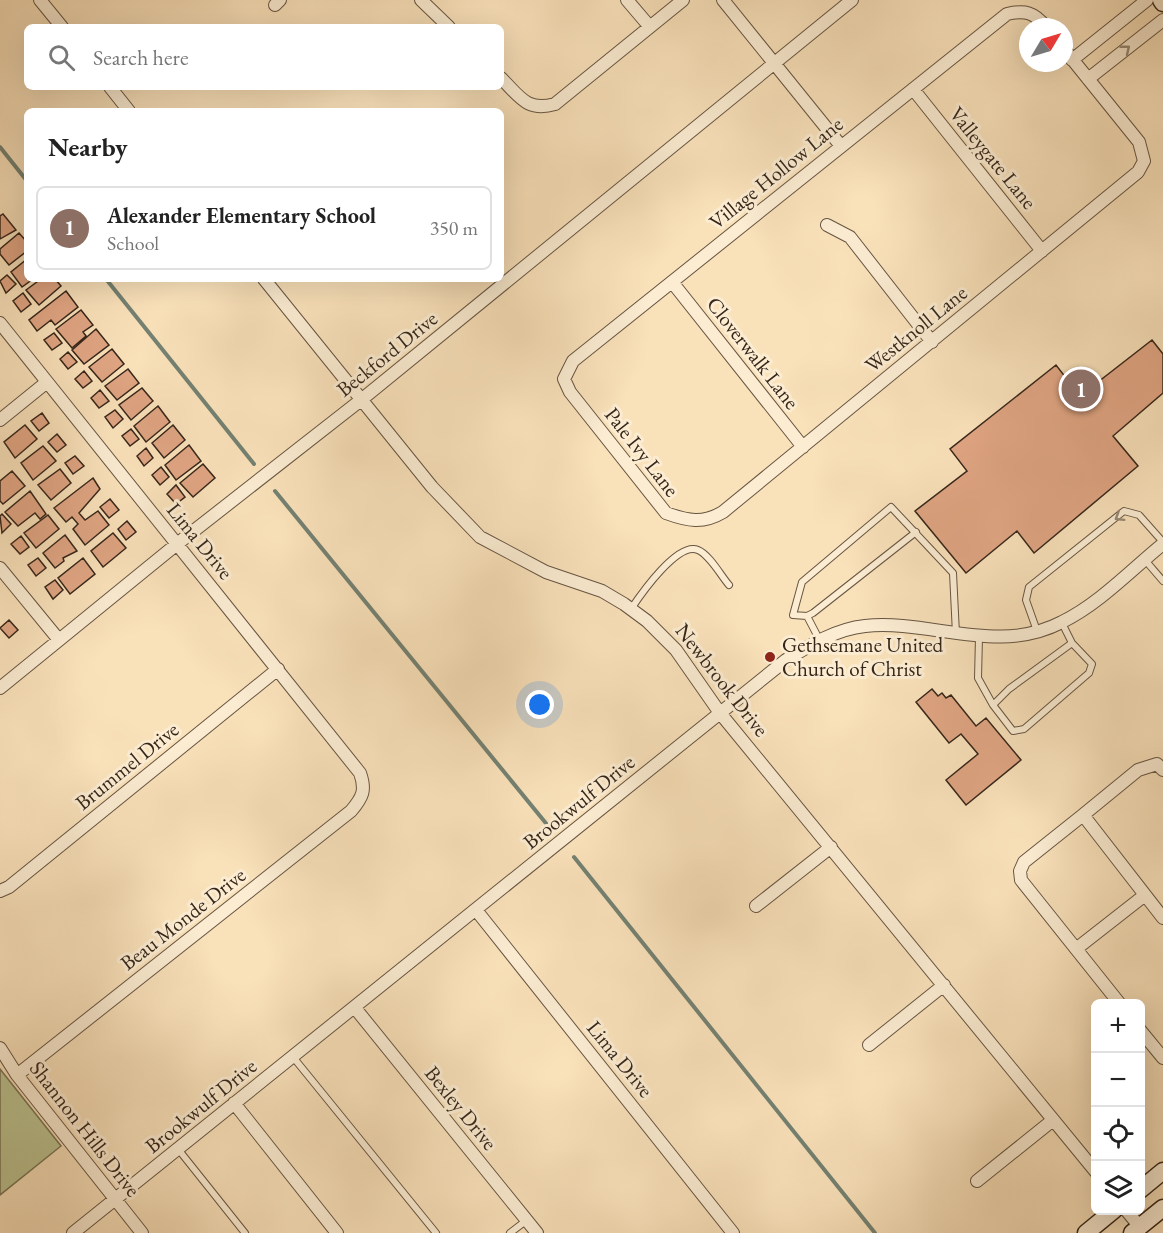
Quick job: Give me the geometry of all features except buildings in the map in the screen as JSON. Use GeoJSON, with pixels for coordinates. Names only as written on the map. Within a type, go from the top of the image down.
{"type":"FeatureCollection","features":[{"type":"Feature","properties":{"kind":"main road"},"geometry":{"type":"LineString","coordinates":[[1145,1186],[1163,1172]]}},
{"type":"Feature","properties":{"kind":"main road"},"geometry":{"type":"LineString","coordinates":[[1136,1230],[1163,1208]]}},
{"type":"Feature","properties":{"kind":"main road"},"geometry":{"type":"LineString","coordinates":[[1086,1233],[1108,1215]]}},
{"type":"Feature","properties":{"kind":"street"},"geometry":{"type":"LineString","coordinates":[[40,0],[60,24]]}},
{"type":"Feature","properties":{"kind":"street"},"geometry":{"type":"LineString","coordinates":[[421,0],[446,24]]}},
{"type":"Feature","properties":{"kind":"street"},"geometry":{"type":"LineString","coordinates":[[627,0],[650,27]]}},
{"type":"Feature","properties":{"kind":"street"},"geometry":{"type":"LineString","coordinates":[[504,81],[526,103],[540,108],[555,104],[683,0]]}},
{"type":"Feature","properties":{"kind":"street"},"geometry":{"type":"LineString","coordinates":[[723,0],[841,146]]}},
{"type":"Feature","properties":{"kind":"street","name":"Beckford Drive"},"geometry":{"type":"LineString","coordinates":[[0,688],[177,544],[361,400],[852,0]]}},
{"type":"Feature","properties":{"kind":"street"},"geometry":{"type":"LineString","coordinates":[[1073,59],[1147,0]]}},
{"type":"Feature","properties":{"kind":"street","name":"Village Hollow Lane"},"geometry":{"type":"LineString","coordinates":[[564,379],[573,361],[1007,14],[1023,10],[1038,18]]}},
{"type":"Feature","properties":{"kind":"street"},"geometry":{"type":"LineString","coordinates":[[1073,61],[1089,79],[1163,20]]}},
{"type":"Feature","properties":{"kind":"street","name":"Westknoll Lane"},"geometry":{"type":"LineString","coordinates":[[708,521],[723,512],[1138,172],[1144,161],[1139,142],[1089,79]]}},
{"type":"Feature","properties":{"kind":"street","name":"Valleygate Lane"},"geometry":{"type":"LineString","coordinates":[[913,89],[1042,251]]}},
{"type":"Feature","properties":{"kind":"street"},"geometry":{"type":"LineString","coordinates":[[112,90],[127,108]]}},
{"type":"Feature","properties":{"kind":"street"},"geometry":{"type":"LineString","coordinates":[[827,225],[850,237],[932,342]]}},
{"type":"Feature","properties":{"kind":"street","name":"Newbrook Drive"},"geometry":{"type":"LineString","coordinates":[[266,282],[432,487],[480,537],[546,572],[602,591],[631,609],[676,650],[720,713],[1091,1167]]}},
{"type":"Feature","properties":{"kind":"street","name":"Cloverwalk Lane"},"geometry":{"type":"LineString","coordinates":[[672,282],[803,447]]}},
{"type":"Feature","properties":{"kind":"street","name":"Lima Drive"},"geometry":{"type":"LineString","coordinates":[[0,323],[360,773],[365,787]]}},
{"type":"Feature","properties":{"kind":"street","name":"Pale Ivy Lane"},"geometry":{"type":"LineString","coordinates":[[564,379],[570,392],[666,513],[684,519],[708,521]]}},
{"type":"Feature","properties":{"kind":"street"},"geometry":{"type":"LineString","coordinates":[[0,420],[47,382]]}},
{"type":"Feature","properties":{"kind":"street","name":"Brookwulf Drive"},"geometry":{"type":"LineString","coordinates":[[73,1233],[786,660],[819,639],[863,626],[911,626],[996,638],[1037,631],[1062,623],[1163,543]]}},
{"type":"Feature","properties":{"kind":"street"},"geometry":{"type":"LineString","coordinates":[[0,568],[59,640]]}},
{"type":"Feature","properties":{"kind":"street","name":"Brummel Drive"},"geometry":{"type":"LineString","coordinates":[[0,891],[9,887],[278,669]]}},
{"type":"Feature","properties":{"kind":"street"},"geometry":{"type":"LineString","coordinates":[[1116,999],[1021,880],[1020,871],[1024,862],[1138,770],[1157,764],[1163,770]]}},
{"type":"Feature","properties":{"kind":"street","name":"Beau Monde Drive"},"geometry":{"type":"LineString","coordinates":[[17,1075],[351,811],[361,798],[365,787]]}},
{"type":"Feature","properties":{"kind":"street"},"geometry":{"type":"LineString","coordinates":[[1083,815],[1163,918]]}},
{"type":"Feature","properties":{"kind":"street"},"geometry":{"type":"LineString","coordinates":[[756,906],[831,847]]}},
{"type":"Feature","properties":{"kind":"street"},"geometry":{"type":"LineString","coordinates":[[1076,949],[1145,895]]}},
{"type":"Feature","properties":{"kind":"street","name":"Lima Drive"},"geometry":{"type":"LineString","coordinates":[[476,910],[734,1233]]}},
{"type":"Feature","properties":{"kind":"street"},"geometry":{"type":"LineString","coordinates":[[869,1044],[944,985]]}},
{"type":"Feature","properties":{"kind":"street","name":"Bexley Drive"},"geometry":{"type":"LineString","coordinates":[[355,1008],[537,1233]]}},
{"type":"Feature","properties":{"kind":"street"},"geometry":{"type":"LineString","coordinates":[[1145,1036],[1163,1058]]}},
{"type":"Feature","properties":{"kind":"street","name":"Shannon Hills Drive"},"geometry":{"type":"LineString","coordinates":[[0,1048],[17,1075],[142,1233]]}},
{"type":"Feature","properties":{"kind":"street"},"geometry":{"type":"LineString","coordinates":[[234,1103],[337,1233]]}},
{"type":"Feature","properties":{"kind":"street"},"geometry":{"type":"LineString","coordinates":[[977,1181],[1053,1120]]}},
{"type":"Feature","properties":{"kind":"street"},"geometry":{"type":"LineString","coordinates":[[1128,1215],[1136,1230]]}},
{"type":"Feature","properties":{"kind":"lane"},"geometry":{"type":"LineString","coordinates":[[916,532],[807,616],[793,615],[802,582],[891,507],[916,532],[953,573],[956,634]]}},
{"type":"Feature","properties":{"kind":"lane"},"geometry":{"type":"LineString","coordinates":[[1037,631],[1026,600],[1029,586],[1124,511],[1139,515],[1163,543]]}},
{"type":"Feature","properties":{"kind":"lane"},"geometry":{"type":"LineString","coordinates":[[631,609],[653,577],[678,556],[692,549],[700,551],[729,585]]}},
{"type":"Feature","properties":{"kind":"lane"},"geometry":{"type":"LineString","coordinates":[[1144,559],[1163,581]]}},
{"type":"Feature","properties":{"kind":"lane"},"geometry":{"type":"LineString","coordinates":[[807,616],[819,639]]}},
{"type":"Feature","properties":{"kind":"lane"},"geometry":{"type":"LineString","coordinates":[[979,637],[978,678],[993,705],[1013,730],[1024,729],[1089,673],[1092,664],[1072,643],[1062,623]]}},
{"type":"Feature","properties":{"kind":"lane"},"geometry":{"type":"LineString","coordinates":[[993,705],[1009,689],[1072,643]]}},
{"type":"Feature","properties":{"kind":"lane"},"geometry":{"type":"LineString","coordinates":[[293,1057],[436,1233]]}},
{"type":"Feature","properties":{"kind":"lane"},"geometry":{"type":"LineString","coordinates":[[178,1149],[245,1233]]}},
{"type":"Feature","properties":{"kind":"lane"},"geometry":{"type":"LineString","coordinates":[[510,1233],[526,1220]]}},
{"type":"Feature","properties":{"kind":"green space"},"geometry":{"type":"Polygon","coordinates":[[[0,1069],[61,1146],[0,1195],[0,1069]]]}},
{"type":"Feature","properties":{"kind":"waterway"},"geometry":{"type":"LineString","coordinates":[[0,147],[24,177]]}},
{"type":"Feature","properties":{"kind":"waterway"},"geometry":{"type":"LineString","coordinates":[[108,282],[254,464]]}},
{"type":"Feature","properties":{"kind":"waterway"},"geometry":{"type":"LineString","coordinates":[[275,491],[549,827]]}},
{"type":"Feature","properties":{"kind":"waterway"},"geometry":{"type":"LineString","coordinates":[[574,857],[875,1233]]}},
{"type":"Feature","properties":{"kind":"place","name":"Alexander Elementary School"},"geometry":{"type":"Point","coordinates":[1081,389]}},
{"type":"Feature","properties":{"kind":"place","name":"Gethsemane United Church of Christ"},"geometry":{"type":"Point","coordinates":[770,657]}}]}
